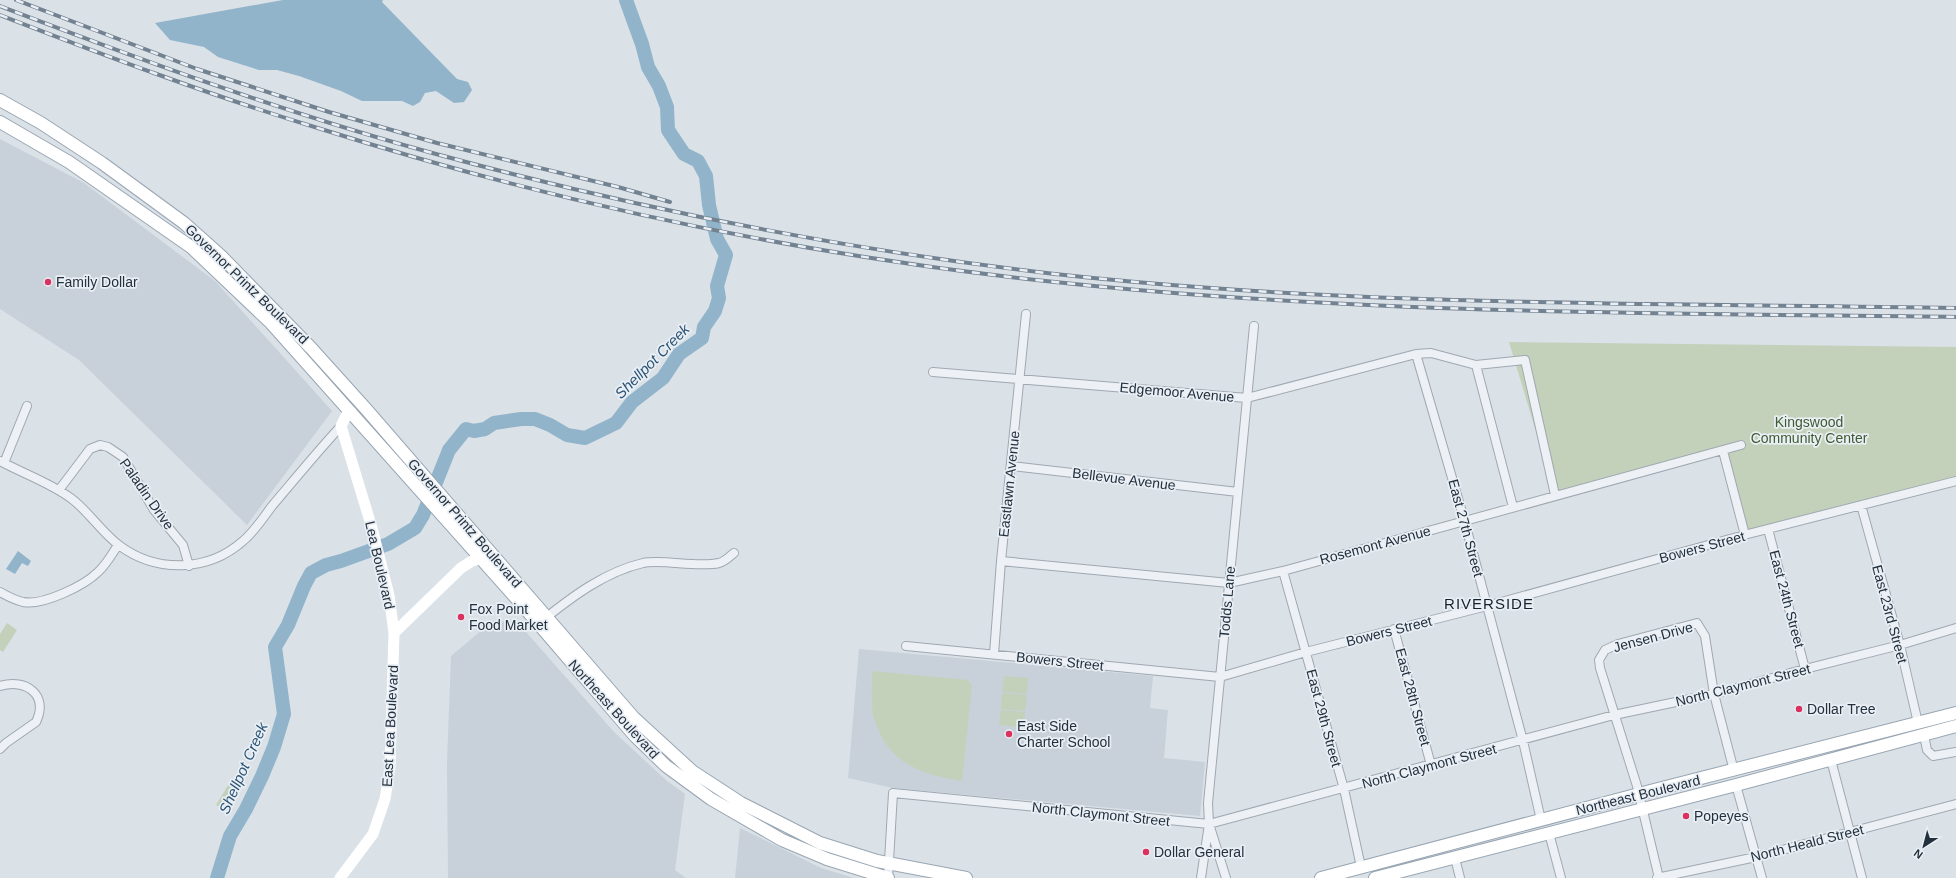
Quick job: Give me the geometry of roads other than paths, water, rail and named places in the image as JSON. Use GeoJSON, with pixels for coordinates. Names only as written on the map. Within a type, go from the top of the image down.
{"type":"FeatureCollection","features":[{"type":"Feature","properties":{"kind":"main road","name":"Governor Printz Boulevard"},"geometry":{"type":"LineString","coordinates":[[0,100],[41,123],[102,163],[184,223],[221,256],[311,348],[428,480],[506,569],[543,620],[634,718],[692,771],[741,804],[824,844],[890,864],[966,878]]}},
{"type":"Feature","properties":{"kind":"main road","name":"Governor Printz Boulevard"},"geometry":{"type":"LineString","coordinates":[[0,122],[69,162],[191,247],[271,323],[524,607]]}},
{"type":"Feature","properties":{"kind":"main road"},"geometry":{"type":"LineString","coordinates":[[218,273],[227,273],[284,327],[292,328]]}},
{"type":"Feature","properties":{"kind":"main road"},"geometry":{"type":"LineString","coordinates":[[481,559],[506,569]]}},
{"type":"Feature","properties":{"kind":"main road","name":"Northeast Boulevard"},"geometry":{"type":"LineString","coordinates":[[524,607],[543,620],[635,736],[666,766],[701,792],[735,814],[782,840],[827,859],[888,878]]}},
{"type":"Feature","properties":{"kind":"main road","name":"Northeast Boulevard"},"geometry":{"type":"LineString","coordinates":[[1322,878],[1638,794],[1734,771],[1956,713]]}},
{"type":"Feature","properties":{"kind":"main road"},"geometry":{"type":"LineString","coordinates":[[1848,756],[1868,745],[1911,734],[1915,731],[1918,723]]}},
{"type":"Feature","properties":{"kind":"main road","name":"Northeast Boulevard"},"geometry":{"type":"LineString","coordinates":[[1375,878],[1848,756],[1956,726]]}},
{"type":"Feature","properties":{"kind":"main road"},"geometry":{"type":"LineString","coordinates":[[1455,858],[1455,854],[1461,848],[1507,836],[1520,830],[1527,824]]}},
{"type":"Feature","properties":{"kind":"main road"},"geometry":{"type":"LineString","coordinates":[[888,878],[900,873],[924,878]]}},
{"type":"Feature","properties":{"kind":"street","name":"Eastlawn Avenue"},"geometry":{"type":"LineString","coordinates":[[994,654],[1001,561],[1026,314]]}},
{"type":"Feature","properties":{"kind":"street","name":"Todds Lane"},"geometry":{"type":"LineString","coordinates":[[1201,878],[1209,824],[1208,803],[1254,326]]}},
{"type":"Feature","properties":{"kind":"street","name":"Edgemoor Avenue"},"geometry":{"type":"LineString","coordinates":[[933,372],[1247,398],[1416,354],[1431,353],[1476,365]]}},
{"type":"Feature","properties":{"kind":"street","name":"East 27th Street"},"geometry":{"type":"LineString","coordinates":[[1416,354],[1464,519],[1523,741],[1541,820]]}},
{"type":"Feature","properties":{"kind":"street"},"geometry":{"type":"LineString","coordinates":[[1513,507],[1476,365],[1525,360],[1555,496]]}},
{"type":"Feature","properties":{"kind":"street"},"geometry":{"type":"LineString","coordinates":[[27,406],[2,462],[59,490],[73,500],[118,545],[137,557],[150,562],[189,566],[218,557],[243,541],[308,462],[341,426],[346,416],[351,412]]}},
{"type":"Feature","properties":{"kind":"street","name":"Lea Boulevard"},"geometry":{"type":"LineString","coordinates":[[341,426],[372,528],[389,595],[394,632]]}},
{"type":"Feature","properties":{"kind":"street","name":"Paladin Drive"},"geometry":{"type":"LineString","coordinates":[[59,490],[90,449],[100,445],[108,447],[123,457],[154,510],[183,545],[189,566]]}},
{"type":"Feature","properties":{"kind":"street","name":"Rosemont Avenue"},"geometry":{"type":"LineString","coordinates":[[1001,561],[1229,583],[1283,570],[1464,519],[1722,452],[1741,445]]}},
{"type":"Feature","properties":{"kind":"street"},"geometry":{"type":"LineString","coordinates":[[1722,452],[1745,535]]}},
{"type":"Feature","properties":{"kind":"street","name":"Bellevue Avenue"},"geometry":{"type":"LineString","coordinates":[[1011,466],[1238,492]]}},
{"type":"Feature","properties":{"kind":"street","name":"Bowers Street"},"geometry":{"type":"LineString","coordinates":[[906,646],[1220,677],[1306,652],[1486,606],[1745,535],[1956,481]]}},
{"type":"Feature","properties":{"kind":"street","name":"East 23rd Street"},"geometry":{"type":"LineString","coordinates":[[1861,505],[1900,646],[1918,723]]}},
{"type":"Feature","properties":{"kind":"street","name":"East 24th Street"},"geometry":{"type":"LineString","coordinates":[[1768,529],[1805,669]]}},
{"type":"Feature","properties":{"kind":"street"},"geometry":{"type":"LineString","coordinates":[[0,592],[19,601],[29,602],[47,598],[73,589],[92,578],[100,571],[118,545]]}},
{"type":"Feature","properties":{"kind":"street"},"geometry":{"type":"LineString","coordinates":[[543,620],[576,594],[606,576],[626,568],[645,563],[721,563],[734,553]]}},
{"type":"Feature","properties":{"kind":"street","name":"Lea Boulevard"},"geometry":{"type":"LineString","coordinates":[[394,632],[461,568],[472,561],[481,559]]}},
{"type":"Feature","properties":{"kind":"street","name":"East 29th Street"},"geometry":{"type":"LineString","coordinates":[[1283,570],[1344,789],[1361,867]]}},
{"type":"Feature","properties":{"kind":"street","name":"Jensen Drive"},"geometry":{"type":"LineString","coordinates":[[1614,715],[1600,668],[1599,660],[1605,650],[1618,644],[1697,623],[1706,636],[1714,694]]}},
{"type":"Feature","properties":{"kind":"street","name":"North Claymont Street"},"geometry":{"type":"LineString","coordinates":[[890,864],[893,794],[1209,824],[1523,741],[1614,715],[1714,694],[1805,669],[1900,646],[1956,628]]}},
{"type":"Feature","properties":{"kind":"street","name":"East 28th Street"},"geometry":{"type":"LineString","coordinates":[[1394,629],[1431,765]]}},
{"type":"Feature","properties":{"kind":"street","name":"East Lea Boulevard"},"geometry":{"type":"LineString","coordinates":[[340,878],[373,834],[385,799],[390,767],[394,632]]}},
{"type":"Feature","properties":{"kind":"street"},"geometry":{"type":"LineString","coordinates":[[0,686],[17,684],[25,685],[35,692],[40,705],[36,722],[6,742],[0,749]]}},
{"type":"Feature","properties":{"kind":"street"},"geometry":{"type":"LineString","coordinates":[[1714,694],[1734,771]]}},
{"type":"Feature","properties":{"kind":"street"},"geometry":{"type":"LineString","coordinates":[[1614,715],[1638,794],[1658,878]]}},
{"type":"Feature","properties":{"kind":"street"},"geometry":{"type":"LineString","coordinates":[[1924,735],[1927,750],[1933,756],[1956,752]]}},
{"type":"Feature","properties":{"kind":"street"},"geometry":{"type":"LineString","coordinates":[[1831,760],[1862,878]]}},
{"type":"Feature","properties":{"kind":"street"},"geometry":{"type":"LineString","coordinates":[[1736,785],[1762,878]]}},
{"type":"Feature","properties":{"kind":"street","name":"North Heald Street"},"geometry":{"type":"LineString","coordinates":[[1658,878],[1756,857],[1956,804]]}},
{"type":"Feature","properties":{"kind":"street"},"geometry":{"type":"LineString","coordinates":[[1209,824],[1226,878]]}},
{"type":"Feature","properties":{"kind":"street"},"geometry":{"type":"LineString","coordinates":[[1549,833],[1561,878]]}},
{"type":"Feature","properties":{"kind":"street"},"geometry":{"type":"LineString","coordinates":[[1455,858],[1460,878]]}},
{"type":"Feature","properties":{"kind":"street"},"geometry":{"type":"LineString","coordinates":[[888,878],[890,864]]}},
{"type":"Feature","properties":{"kind":"water"},"geometry":{"type":"Polygon","coordinates":[[[283,0],[383,0],[382,2],[457,79],[468,82],[472,90],[464,102],[454,103],[436,91],[425,93],[420,102],[413,106],[402,101],[362,101],[341,91],[299,76],[277,70],[259,70],[218,57],[204,47],[170,40],[155,23],[283,0]]]}},
{"type":"Feature","properties":{"kind":"water"},"geometry":{"type":"Polygon","coordinates":[[[18,551],[31,561],[28,566],[22,563],[15,574],[6,569],[18,551]]]}},
{"type":"Feature","properties":{"kind":"waterway","name":"Shellpot Creek"},"geometry":{"type":"LineString","coordinates":[[217,878],[230,836],[246,809],[274,747],[284,714],[275,647],[288,625],[311,573],[326,565],[388,544],[415,528],[423,515],[449,450],[466,429],[474,431],[485,429],[494,423],[521,419],[535,419],[550,425],[567,435],[585,438],[616,423],[632,402],[663,378],[679,354],[702,338],[704,327],[715,311],[719,298],[717,286],[726,255],[717,239],[709,205],[706,176],[698,161],[684,154],[668,130],[667,107],[659,86],[648,67],[642,44],[626,0]]}},
{"type":"Feature","properties":{"kind":"railway"},"geometry":{"type":"LineString","coordinates":[[16,0],[197,69],[329,112],[437,143],[618,187],[670,202]]}},
{"type":"Feature","properties":{"kind":"railway"},"geometry":{"type":"LineString","coordinates":[[0,6],[216,86],[326,122],[436,154],[589,193],[666,210],[744,226],[899,253],[1055,274],[1168,285],[1280,293],[1505,302],[1956,308]]}},
{"type":"Feature","properties":{"kind":"railway"},"geometry":{"type":"LineString","coordinates":[[0,15],[199,89],[280,116],[411,156],[592,204],[684,224],[869,258],[1055,282],[1168,293],[1280,300],[1393,306],[1618,313],[1956,317]]}},
{"type":"Feature","properties":{"kind":"place","name":"Family Dollar"},"geometry":{"type":"Point","coordinates":[48,282]}},
{"type":"Feature","properties":{"kind":"place","name":"Fox Point Food Market"},"geometry":{"type":"Point","coordinates":[461,617]}},
{"type":"Feature","properties":{"kind":"place","name":"Dollar Tree"},"geometry":{"type":"Point","coordinates":[1799,709]}},
{"type":"Feature","properties":{"kind":"place","name":"East Side Charter School"},"geometry":{"type":"Point","coordinates":[1009,734]}},
{"type":"Feature","properties":{"kind":"place","name":"Popeyes"},"geometry":{"type":"Point","coordinates":[1686,816]}},
{"type":"Feature","properties":{"kind":"place","name":"Dollar General"},"geometry":{"type":"Point","coordinates":[1146,852]}},
{"type":"Feature","properties":{"kind":"district","name":"RIVERSIDE"},"geometry":{"type":"Point","coordinates":[1489,603]}},
{"type":"Feature","properties":{"kind":"park label","name":"Kingswood Community Center"},"geometry":{"type":"Point","coordinates":[1809,430]}}]}
